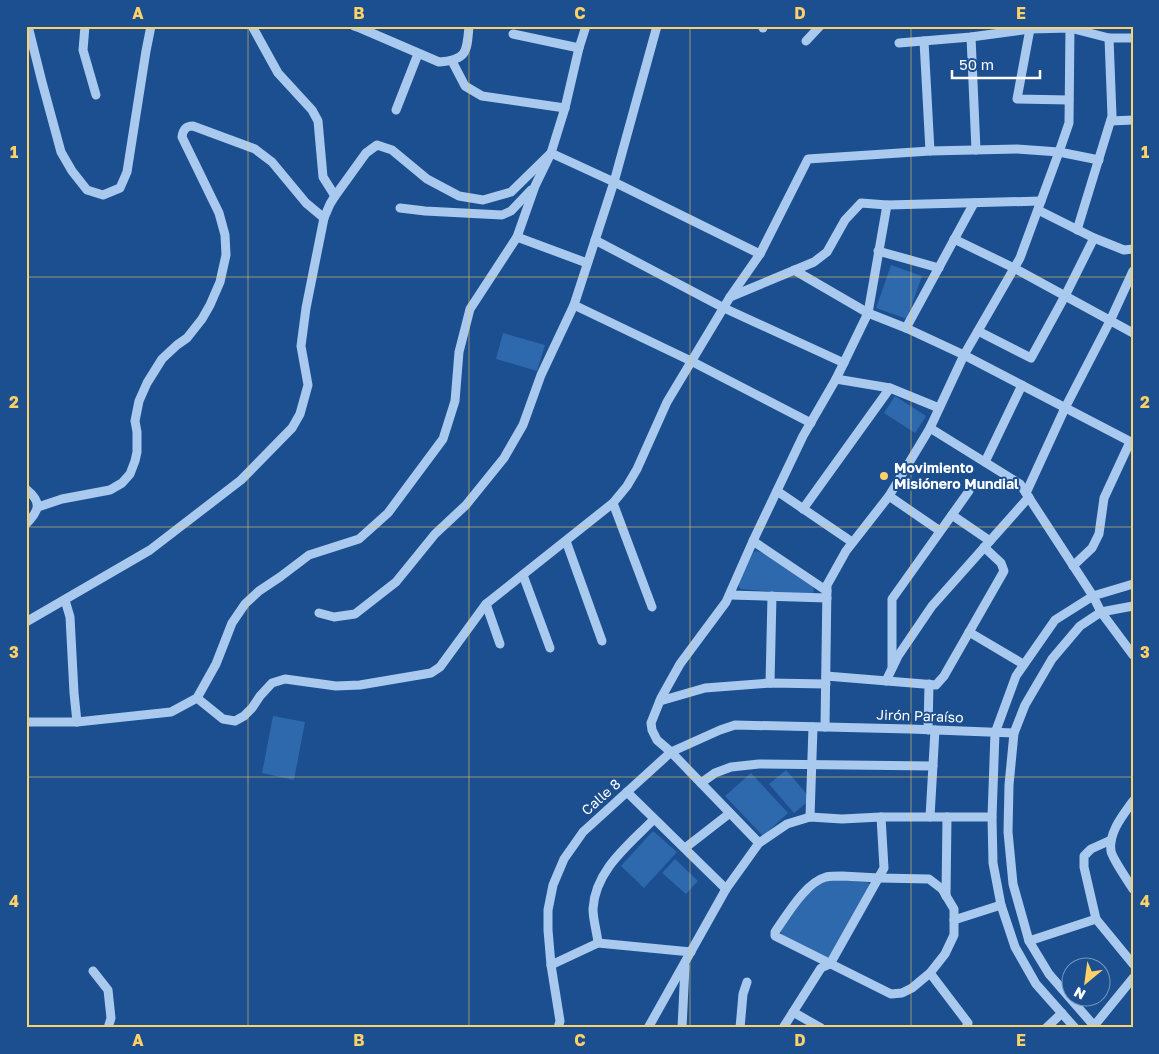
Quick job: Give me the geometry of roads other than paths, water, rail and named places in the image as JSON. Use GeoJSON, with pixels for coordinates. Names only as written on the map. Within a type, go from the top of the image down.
{"type":"FeatureCollection","features":[{"type":"Feature","properties":{"kind":"street"},"geometry":{"type":"LineString","coordinates":[[28,26],[61,152],[72,171],[87,190],[103,195],[120,188],[127,172],[151,26]]}},
{"type":"Feature","properties":{"kind":"street"},"geometry":{"type":"LineString","coordinates":[[252,26],[278,73],[312,110],[318,121],[322,177],[335,196]]}},
{"type":"Feature","properties":{"kind":"street"},"geometry":{"type":"LineString","coordinates":[[358,27],[439,62],[452,61],[464,55],[468,45],[469,26]]}},
{"type":"Feature","properties":{"kind":"street"},"geometry":{"type":"LineString","coordinates":[[26,722],[77,722],[171,712],[197,698],[216,664],[232,624],[245,604],[259,591],[309,555],[359,539],[388,513],[443,439],[455,401],[459,352],[470,309],[517,238],[535,186],[551,153],[565,108],[586,26]]}},
{"type":"Feature","properties":{"kind":"street"},"geometry":{"type":"LineString","coordinates":[[318,613],[334,617],[355,614],[396,582],[435,534],[466,505],[504,458],[523,425],[541,375],[574,305],[614,182],[657,26]]}},
{"type":"Feature","properties":{"kind":"street"},"geometry":{"type":"LineString","coordinates":[[806,42],[820,26]]}},
{"type":"Feature","properties":{"kind":"street"},"geometry":{"type":"LineString","coordinates":[[84,27],[83,50],[96,95]]}},
{"type":"Feature","properties":{"kind":"street"},"geometry":{"type":"LineString","coordinates":[[825,727],[827,584],[852,542],[889,496],[930,428],[964,355],[1020,258],[1069,122],[1070,27]]}},
{"type":"Feature","properties":{"kind":"street"},"geometry":{"type":"LineString","coordinates":[[899,43],[971,37],[1030,29],[1070,27],[1109,38],[1133,38]]}},
{"type":"Feature","properties":{"kind":"street"},"geometry":{"type":"LineString","coordinates":[[1030,29],[1017,99],[1069,100]]}},
{"type":"Feature","properties":{"kind":"street"},"geometry":{"type":"LineString","coordinates":[[513,34],[579,48]]}},
{"type":"Feature","properties":{"kind":"street"},"geometry":{"type":"LineString","coordinates":[[971,37],[976,150]]}},
{"type":"Feature","properties":{"kind":"street"},"geometry":{"type":"LineString","coordinates":[[1077,230],[1112,116],[1109,38]]}},
{"type":"Feature","properties":{"kind":"street"},"geometry":{"type":"LineString","coordinates":[[924,41],[930,151]]}},
{"type":"Feature","properties":{"kind":"street"},"geometry":{"type":"LineString","coordinates":[[396,110],[418,54]]}},
{"type":"Feature","properties":{"kind":"street"},"geometry":{"type":"LineString","coordinates":[[452,61],[465,86],[482,96],[565,108]]}},
{"type":"Feature","properties":{"kind":"street"},"geometry":{"type":"LineString","coordinates":[[1111,121],[1133,120]]}},
{"type":"Feature","properties":{"kind":"street"},"geometry":{"type":"LineString","coordinates":[[38,507],[62,499],[110,490],[122,483],[130,474],[137,452],[138,432],[135,421],[147,383],[162,359],[186,338],[202,319],[220,282],[226,255],[225,235],[219,213],[182,137],[185,128],[194,126],[255,149],[272,162],[306,203],[324,218]]}},
{"type":"Feature","properties":{"kind":"street"},"geometry":{"type":"LineString","coordinates":[[26,622],[150,550],[241,480],[292,428],[300,414],[308,385],[301,346],[306,308],[324,218],[335,196],[366,153],[377,145],[392,150],[428,179],[459,196],[483,200],[511,192],[551,153]]}},
{"type":"Feature","properties":{"kind":"street"},"geometry":{"type":"LineString","coordinates":[[197,698],[223,719],[235,721],[252,708],[272,683],[285,679],[336,686],[360,685],[431,673],[440,667],[486,604],[613,503],[627,486],[637,469],[667,402],[730,297],[760,254],[808,159],[930,151],[1017,149],[1059,152],[1099,160]]}},
{"type":"Feature","properties":{"kind":"street"},"geometry":{"type":"LineString","coordinates":[[551,153],[760,254]]}},
{"type":"Feature","properties":{"kind":"street"},"geometry":{"type":"LineString","coordinates":[[400,208],[502,215],[511,211],[535,186]]}},
{"type":"Feature","properties":{"kind":"street"},"geometry":{"type":"LineString","coordinates":[[730,297],[814,262],[827,252],[845,220],[861,203],[887,205],[974,203],[1039,205],[1077,230],[1094,238],[1124,250],[1133,249]]}},
{"type":"Feature","properties":{"kind":"street"},"geometry":{"type":"LineString","coordinates":[[906,328],[974,203]]}},
{"type":"Feature","properties":{"kind":"street"},"geometry":{"type":"LineString","coordinates":[[759,843],[671,752],[657,740],[651,723],[660,701],[680,664],[730,595],[803,436],[836,379],[868,313],[887,205]]}},
{"type":"Feature","properties":{"kind":"street"},"geometry":{"type":"LineString","coordinates":[[517,238],[587,263]]}},
{"type":"Feature","properties":{"kind":"street"},"geometry":{"type":"LineString","coordinates":[[954,238],[1014,268],[1133,333]]}},
{"type":"Feature","properties":{"kind":"street"},"geometry":{"type":"LineString","coordinates":[[978,331],[1031,358],[1094,238]]}},
{"type":"Feature","properties":{"kind":"street"},"geometry":{"type":"LineString","coordinates":[[595,240],[724,308],[844,363]]}},
{"type":"Feature","properties":{"kind":"street"},"geometry":{"type":"LineString","coordinates":[[878,251],[938,268]]}},
{"type":"Feature","properties":{"kind":"street"},"geometry":{"type":"LineString","coordinates":[[794,270],[868,313],[964,355],[1131,442],[1104,498],[1099,534],[1092,548],[1073,566]]}},
{"type":"Feature","properties":{"kind":"street"},"geometry":{"type":"LineString","coordinates":[[886,681],[898,656],[932,606],[1028,495],[1065,408],[1110,321],[1133,270]]}},
{"type":"Feature","properties":{"kind":"street"},"geometry":{"type":"LineString","coordinates":[[574,305],[691,361],[811,422]]}},
{"type":"Feature","properties":{"kind":"street"},"geometry":{"type":"LineString","coordinates":[[836,379],[890,388],[939,408]]}},
{"type":"Feature","properties":{"kind":"street"},"geometry":{"type":"LineString","coordinates":[[985,462],[1022,385]]}},
{"type":"Feature","properties":{"kind":"street"},"geometry":{"type":"LineString","coordinates":[[803,509],[890,388]]}},
{"type":"Feature","properties":{"kind":"street"},"geometry":{"type":"LineString","coordinates":[[930,428],[1020,484],[1093,596],[1101,612],[1133,655]]}},
{"type":"Feature","properties":{"kind":"street"},"geometry":{"type":"LineString","coordinates":[[26,489],[35,497],[38,507],[37,512],[26,524]]}},
{"type":"Feature","properties":{"kind":"street"},"geometry":{"type":"LineString","coordinates":[[777,491],[852,542]]}},
{"type":"Feature","properties":{"kind":"street"},"geometry":{"type":"LineString","coordinates":[[892,669],[892,599],[969,491]]}},
{"type":"Feature","properties":{"kind":"street"},"geometry":{"type":"LineString","coordinates":[[889,496],[940,531]]}},
{"type":"Feature","properties":{"kind":"street"},"geometry":{"type":"LineString","coordinates":[[613,503],[652,607]]}},
{"type":"Feature","properties":{"kind":"street"},"geometry":{"type":"LineString","coordinates":[[660,701],[705,688],[770,683],[826,680],[886,681],[936,685],[944,676],[1004,571],[987,544],[952,515]]}},
{"type":"Feature","properties":{"kind":"street"},"geometry":{"type":"LineString","coordinates":[[566,540],[602,641]]}},
{"type":"Feature","properties":{"kind":"street"},"geometry":{"type":"LineString","coordinates":[[754,541],[827,595]]}},
{"type":"Feature","properties":{"kind":"street"},"geometry":{"type":"LineString","coordinates":[[523,575],[550,648]]}},
{"type":"Feature","properties":{"kind":"street"},"geometry":{"type":"LineString","coordinates":[[1074,1028],[1036,984],[1015,947],[1001,905],[993,863],[992,818],[995,733],[1016,676],[1055,620],[1093,596],[1133,584]]}},
{"type":"Feature","properties":{"kind":"street"},"geometry":{"type":"LineString","coordinates":[[730,595],[827,595]]}},
{"type":"Feature","properties":{"kind":"street"},"geometry":{"type":"LineString","coordinates":[[770,683],[772,596]]}},
{"type":"Feature","properties":{"kind":"street"},"geometry":{"type":"LineString","coordinates":[[65,600],[70,617],[77,722]]}},
{"type":"Feature","properties":{"kind":"street"},"geometry":{"type":"LineString","coordinates":[[486,604],[500,644]]}},
{"type":"Feature","properties":{"kind":"street"},"geometry":{"type":"LineString","coordinates":[[1133,606],[1101,612],[1080,626],[1052,659],[1025,705],[1014,733],[1009,785],[1008,832],[1013,884],[1028,941],[1049,974],[1095,1027],[1133,978]]}},
{"type":"Feature","properties":{"kind":"street"},"geometry":{"type":"LineString","coordinates":[[969,632],[1023,664]]}},
{"type":"Feature","properties":{"kind":"street"},"geometry":{"type":"LineString","coordinates":[[929,684],[933,766],[930,817]]}},
{"type":"Feature","properties":{"kind":"street","name":"Calle 8"},"geometry":{"type":"LineString","coordinates":[[558,1028],[560,1022],[551,965],[548,910],[553,886],[564,859],[583,832],[671,752],[720,730],[735,725],[825,727]]}},
{"type":"Feature","properties":{"kind":"street"},"geometry":{"type":"LineString","coordinates":[[810,817],[813,727]]}},
{"type":"Feature","properties":{"kind":"street","name":"Jirón Paraíso"},"geometry":{"type":"LineString","coordinates":[[825,727],[1014,733]]}},
{"type":"Feature","properties":{"kind":"street"},"geometry":{"type":"LineString","coordinates":[[701,783],[714,773],[731,767],[759,764],[933,766]]}},
{"type":"Feature","properties":{"kind":"street"},"geometry":{"type":"LineString","coordinates":[[627,792],[726,889]]}},
{"type":"Feature","properties":{"kind":"street"},"geometry":{"type":"LineString","coordinates":[[1133,801],[1111,840],[1111,853],[1133,889]]}},
{"type":"Feature","properties":{"kind":"street"},"geometry":{"type":"LineString","coordinates":[[684,848],[730,812]]}},
{"type":"Feature","properties":{"kind":"street"},"geometry":{"type":"LineString","coordinates":[[648,1028],[726,889],[759,843],[787,824],[810,817],[842,819],[881,817],[992,818]]}},
{"type":"Feature","properties":{"kind":"street"},"geometry":{"type":"LineString","coordinates":[[783,1028],[821,968],[830,964],[884,868],[881,817]]}},
{"type":"Feature","properties":{"kind":"street"},"geometry":{"type":"LineString","coordinates":[[946,896],[947,817]]}},
{"type":"Feature","properties":{"kind":"street"},"geometry":{"type":"LineString","coordinates":[[598,943],[593,910],[596,888],[609,866],[654,819]]}},
{"type":"Feature","properties":{"kind":"street"},"geometry":{"type":"LineString","coordinates":[[1111,840],[1090,850],[1084,856],[1084,867],[1096,919],[1133,964]]}},
{"type":"Feature","properties":{"kind":"street"},"geometry":{"type":"LineString","coordinates":[[825,877],[929,879],[942,889],[946,896],[954,909],[954,935],[945,954],[930,973],[912,988],[902,993],[890,994],[775,936],[795,903],[809,887],[825,877]]}},
{"type":"Feature","properties":{"kind":"street"},"geometry":{"type":"LineString","coordinates":[[954,920],[1001,905]]}},
{"type":"Feature","properties":{"kind":"street"},"geometry":{"type":"LineString","coordinates":[[1028,941],[1096,919]]}},
{"type":"Feature","properties":{"kind":"street"},"geometry":{"type":"LineString","coordinates":[[551,965],[598,943],[691,952]]}},
{"type":"Feature","properties":{"kind":"street"},"geometry":{"type":"LineString","coordinates":[[682,1028],[685,962]]}},
{"type":"Feature","properties":{"kind":"street"},"geometry":{"type":"LineString","coordinates":[[93,971],[108,990],[111,1018],[108,1028]]}},
{"type":"Feature","properties":{"kind":"street"},"geometry":{"type":"LineString","coordinates":[[930,973],[968,1023],[967,1027]]}},
{"type":"Feature","properties":{"kind":"street"},"geometry":{"type":"LineString","coordinates":[[740,1028],[743,994],[747,982]]}},
{"type":"Feature","properties":{"kind":"street"},"geometry":{"type":"LineString","coordinates":[[793,1012],[822,1028]]}},
{"type":"Feature","properties":{"kind":"street"},"geometry":{"type":"LineString","coordinates":[[1046,1028],[1062,1013]]}},
{"type":"Feature","properties":{"kind":"place","name":"Movimiento Misiónero Mundial"},"geometry":{"type":"Point","coordinates":[884,476]}}]}
